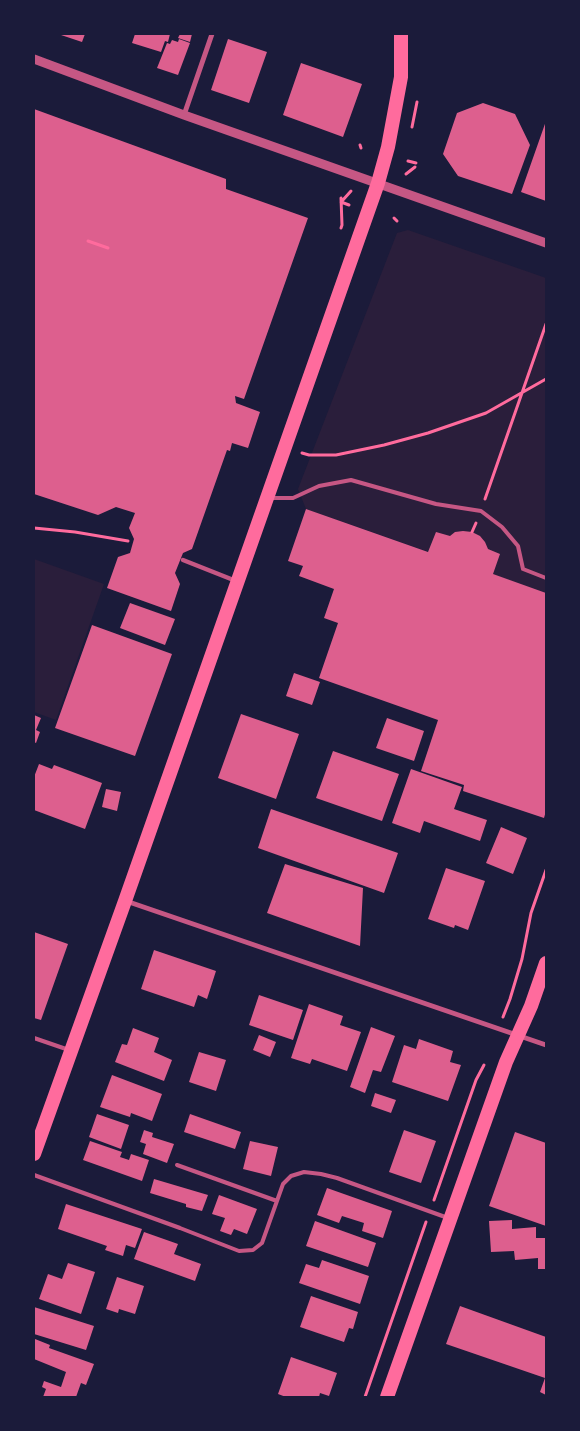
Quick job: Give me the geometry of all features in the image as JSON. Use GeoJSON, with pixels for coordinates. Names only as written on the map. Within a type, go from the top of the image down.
{"type":"FeatureCollection","features":[{"type":"Feature","properties":{"kind":"highway"},"geometry":{"type":"LineString","coordinates":[[34,1154],[378,183],[388,147],[401,77],[401,34]]}},
{"type":"Feature","properties":{"kind":"highway"},"geometry":{"type":"LineString","coordinates":[[387,1397],[506,1062],[531,1006],[546,963]]}},
{"type":"Feature","properties":{"kind":"street"},"geometry":{"type":"LineString","coordinates":[[184,115],[212,34]]}},
{"type":"Feature","properties":{"kind":"street"},"geometry":{"type":"LineString","coordinates":[[34,59],[184,115],[546,243]]}},
{"type":"Feature","properties":{"kind":"street"},"geometry":{"type":"LineString","coordinates":[[183,560],[237,581]]}},
{"type":"Feature","properties":{"kind":"street"},"geometry":{"type":"LineString","coordinates":[[125,901],[546,1045]]}},
{"type":"Feature","properties":{"kind":"lane"},"geometry":{"type":"LineString","coordinates":[[266,498],[293,498],[319,486],[351,480],[436,504],[481,512],[502,527],[518,546],[523,569],[546,578]]}},
{"type":"Feature","properties":{"kind":"lane"},"geometry":{"type":"LineString","coordinates":[[34,1038],[71,1051]]}},
{"type":"Feature","properties":{"kind":"lane"},"geometry":{"type":"LineString","coordinates":[[177,1165],[277,1201]]}},
{"type":"Feature","properties":{"kind":"lane"},"geometry":{"type":"LineString","coordinates":[[34,1175],[239,1251],[253,1250],[262,1243],[283,1184],[298,1173],[309,1172],[344,1180],[451,1218]]}},
{"type":"Feature","properties":{"kind":"path"},"geometry":{"type":"LineString","coordinates":[[408,161],[416,163]]}},
{"type":"Feature","properties":{"kind":"path"},"geometry":{"type":"LineString","coordinates":[[406,174],[416,168],[414,172]]}},
{"type":"Feature","properties":{"kind":"path"},"geometry":{"type":"LineString","coordinates":[[347,201],[341,200],[349,205]]}},
{"type":"Feature","properties":{"kind":"path"},"geometry":{"type":"LineString","coordinates":[[88,241],[108,248]]}},
{"type":"Feature","properties":{"kind":"path"},"geometry":{"type":"LineString","coordinates":[[472,532],[481,512],[546,324]]}},
{"type":"Feature","properties":{"kind":"path"},"geometry":{"type":"LineString","coordinates":[[284,447],[309,455],[336,455],[384,445],[486,414],[546,379]]}},
{"type":"Feature","properties":{"kind":"path"},"geometry":{"type":"LineString","coordinates":[[34,528],[75,532],[128,541]]}},
{"type":"Feature","properties":{"kind":"path"},"geometry":{"type":"LineString","coordinates":[[498,1028],[510,999],[522,959],[531,913],[546,870]]}},
{"type":"Feature","properties":{"kind":"path"},"geometry":{"type":"LineString","coordinates":[[365,1397],[476,1080],[484,1064]]}},
{"type":"Feature","properties":{"kind":"shaded area"},"geometry":{"type":"Polygon","coordinates":[[[408,230],[546,278],[546,593],[306,509],[298,489],[397,233],[408,230]]]}},
{"type":"Feature","properties":{"kind":"shaded area"},"geometry":{"type":"Polygon","coordinates":[[[34,559],[104,584],[56,720],[34,712],[34,559]]]}},
{"type":"Feature","properties":{"kind":"building"},"geometry":{"type":"Polygon","coordinates":[[[58,34],[85,34],[82,42],[58,34]]]}},
{"type":"Feature","properties":{"kind":"building"},"geometry":{"type":"Polygon","coordinates":[[[135,34],[170,34],[168,42],[165,41],[161,52],[132,43],[135,34]]]}},
{"type":"Feature","properties":{"kind":"building"},"geometry":{"type":"Polygon","coordinates":[[[180,34],[192,34],[190,42],[178,38],[180,34]]]}},
{"type":"Feature","properties":{"kind":"building"},"geometry":{"type":"Polygon","coordinates":[[[179,39],[190,43],[178,75],[157,68],[167,43],[170,44],[172,40],[178,42],[179,39]]]}},
{"type":"Feature","properties":{"kind":"building"},"geometry":{"type":"Polygon","coordinates":[[[228,39],[267,52],[249,103],[211,90],[228,39]]]}},
{"type":"Feature","properties":{"kind":"building"},"geometry":{"type":"Polygon","coordinates":[[[301,63],[362,84],[343,137],[283,115],[301,63]]]}},
{"type":"Feature","properties":{"kind":"building"},"geometry":{"type":"Polygon","coordinates":[[[483,103],[515,114],[530,145],[512,194],[458,176],[443,154],[457,113],[483,103]]]}},
{"type":"Feature","properties":{"kind":"building"},"geometry":{"type":"Polygon","coordinates":[[[34,109],[226,179],[226,189],[308,218],[244,399],[235,396],[236,403],[260,412],[248,448],[232,443],[230,451],[227,450],[192,549],[183,553],[175,573],[180,584],[171,611],[107,588],[118,557],[130,553],[134,539],[129,528],[135,513],[116,507],[98,515],[34,494],[34,109]]]}},
{"type":"Feature","properties":{"kind":"building"},"geometry":{"type":"Polygon","coordinates":[[[546,121],[546,201],[521,192],[546,121]]]}},
{"type":"Feature","properties":{"kind":"building"},"geometry":{"type":"Polygon","coordinates":[[[306,509],[428,552],[436,532],[450,536],[455,532],[472,532],[480,536],[488,549],[500,554],[493,574],[546,593],[546,811],[544,818],[463,791],[464,785],[421,771],[438,720],[319,678],[338,623],[324,618],[334,589],[299,576],[303,566],[288,561],[306,509]]]}},
{"type":"Feature","properties":{"kind":"building"},"geometry":{"type":"Polygon","coordinates":[[[130,603],[175,619],[165,645],[120,628],[130,603]]]}},
{"type":"Feature","properties":{"kind":"building"},"geometry":{"type":"Polygon","coordinates":[[[92,625],[172,654],[135,756],[55,728],[92,625]]]}},
{"type":"Feature","properties":{"kind":"building"},"geometry":{"type":"Polygon","coordinates":[[[294,673],[320,682],[312,705],[286,696],[294,673]]]}},
{"type":"Feature","properties":{"kind":"building"},"geometry":{"type":"Polygon","coordinates":[[[241,714],[299,734],[276,799],[218,778],[241,714]]]}},
{"type":"Feature","properties":{"kind":"building"},"geometry":{"type":"Polygon","coordinates":[[[34,715],[41,718],[36,730],[40,732],[36,743],[34,742],[34,715]]]}},
{"type":"Feature","properties":{"kind":"building"},"geometry":{"type":"Polygon","coordinates":[[[387,718],[424,731],[414,761],[376,748],[387,718]]]}},
{"type":"Feature","properties":{"kind":"building"},"geometry":{"type":"Polygon","coordinates":[[[333,751],[399,774],[382,821],[316,798],[333,751]]]}},
{"type":"Feature","properties":{"kind":"building"},"geometry":{"type":"Polygon","coordinates":[[[39,764],[52,769],[54,765],[102,783],[85,829],[34,810],[34,777],[39,764]]]}},
{"type":"Feature","properties":{"kind":"building"},"geometry":{"type":"Polygon","coordinates":[[[411,769],[462,787],[454,809],[487,820],[480,841],[424,821],[420,833],[392,823],[411,769]]]}},
{"type":"Feature","properties":{"kind":"building"},"geometry":{"type":"Polygon","coordinates":[[[106,789],[121,792],[117,811],[102,807],[106,789]]]}},
{"type":"Feature","properties":{"kind":"building"},"geometry":{"type":"Polygon","coordinates":[[[271,809],[398,853],[384,893],[258,848],[271,809]]]}},
{"type":"Feature","properties":{"kind":"building"},"geometry":{"type":"Polygon","coordinates":[[[501,827],[527,838],[513,874],[486,863],[501,827]]]}},
{"type":"Feature","properties":{"kind":"building"},"geometry":{"type":"Polygon","coordinates":[[[285,864],[363,888],[360,946],[267,913],[285,864]]]}},
{"type":"Feature","properties":{"kind":"building"},"geometry":{"type":"Polygon","coordinates":[[[446,868],[485,881],[468,930],[455,925],[454,928],[428,919],[446,868]]]}},
{"type":"Feature","properties":{"kind":"building"},"geometry":{"type":"Polygon","coordinates":[[[34,932],[68,944],[41,1020],[34,1018],[34,932]]]}},
{"type":"Feature","properties":{"kind":"building"},"geometry":{"type":"Polygon","coordinates":[[[154,950],[216,971],[207,999],[198,995],[194,1007],[141,989],[154,950]]]}},
{"type":"Feature","properties":{"kind":"building"},"geometry":{"type":"Polygon","coordinates":[[[259,995],[303,1010],[293,1040],[249,1025],[259,995]]]}},
{"type":"Feature","properties":{"kind":"building"},"geometry":{"type":"Polygon","coordinates":[[[309,1004],[343,1016],[340,1025],[361,1032],[347,1071],[312,1059],[310,1064],[291,1058],[309,1004]]]}},
{"type":"Feature","properties":{"kind":"building"},"geometry":{"type":"Polygon","coordinates":[[[371,1027],[395,1036],[381,1072],[373,1070],[365,1093],[350,1087],[371,1027]]]}},
{"type":"Feature","properties":{"kind":"building"},"geometry":{"type":"Polygon","coordinates":[[[133,1028],[159,1038],[154,1052],[172,1060],[164,1081],[115,1062],[122,1044],[127,1045],[133,1028]]]}},
{"type":"Feature","properties":{"kind":"building"},"geometry":{"type":"Polygon","coordinates":[[[259,1035],[276,1042],[270,1057],[253,1050],[259,1035]]]}},
{"type":"Feature","properties":{"kind":"building"},"geometry":{"type":"Polygon","coordinates":[[[419,1039],[453,1051],[450,1062],[461,1065],[448,1101],[392,1082],[404,1045],[416,1049],[419,1039]]]}},
{"type":"Feature","properties":{"kind":"building"},"geometry":{"type":"Polygon","coordinates":[[[199,1052],[226,1060],[216,1091],[189,1082],[199,1052]]]}},
{"type":"Feature","properties":{"kind":"building"},"geometry":{"type":"Polygon","coordinates":[[[112,1075],[162,1094],[152,1121],[131,1113],[130,1117],[100,1107],[112,1075]]]}},
{"type":"Feature","properties":{"kind":"building"},"geometry":{"type":"Polygon","coordinates":[[[375,1093],[396,1100],[391,1113],[371,1106],[375,1093]]]}},
{"type":"Feature","properties":{"kind":"building"},"geometry":{"type":"Polygon","coordinates":[[[97,1114],[129,1125],[121,1149],[89,1137],[97,1114]]]}},
{"type":"Feature","properties":{"kind":"building"},"geometry":{"type":"Polygon","coordinates":[[[190,1114],[241,1132],[235,1149],[184,1132],[190,1114]]]}},
{"type":"Feature","properties":{"kind":"building"},"geometry":{"type":"Polygon","coordinates":[[[144,1130],[153,1133],[152,1137],[174,1144],[167,1163],[143,1154],[146,1144],[140,1142],[144,1130]]]}},
{"type":"Feature","properties":{"kind":"building"},"geometry":{"type":"Polygon","coordinates":[[[404,1130],[436,1141],[421,1183],[389,1172],[404,1130]]]}},
{"type":"Feature","properties":{"kind":"building"},"geometry":{"type":"Polygon","coordinates":[[[515,1132],[546,1143],[546,1226],[489,1206],[515,1132]]]}},
{"type":"Feature","properties":{"kind":"building"},"geometry":{"type":"Polygon","coordinates":[[[90,1141],[122,1152],[120,1157],[129,1160],[131,1154],[149,1160],[142,1181],[83,1160],[90,1141]]]}},
{"type":"Feature","properties":{"kind":"building"},"geometry":{"type":"Polygon","coordinates":[[[250,1141],[278,1147],[271,1176],[243,1169],[250,1141]]]}},
{"type":"Feature","properties":{"kind":"building"},"geometry":{"type":"Polygon","coordinates":[[[154,1179],[208,1195],[202,1211],[150,1193],[154,1179]]]}},
{"type":"Feature","properties":{"kind":"building"},"geometry":{"type":"Polygon","coordinates":[[[327,1188],[392,1211],[383,1238],[362,1231],[364,1223],[342,1216],[339,1223],[317,1215],[327,1188]]]}},
{"type":"Feature","properties":{"kind":"building"},"geometry":{"type":"Polygon","coordinates":[[[219,1195],[257,1209],[247,1234],[234,1229],[231,1235],[220,1231],[225,1218],[212,1214],[219,1195]]]}},
{"type":"Feature","properties":{"kind":"building"},"geometry":{"type":"Polygon","coordinates":[[[66,1204],[142,1229],[135,1248],[126,1245],[123,1256],[105,1250],[107,1246],[58,1229],[66,1204]]]}},
{"type":"Feature","properties":{"kind":"building"},"geometry":{"type":"Polygon","coordinates":[[[512,1220],[512,1229],[536,1227],[536,1238],[546,1238],[546,1269],[538,1269],[538,1258],[515,1260],[514,1251],[491,1252],[489,1221],[512,1220]]]}},
{"type":"Feature","properties":{"kind":"building"},"geometry":{"type":"Polygon","coordinates":[[[315,1221],[376,1243],[368,1267],[306,1246],[315,1221]]]}},
{"type":"Feature","properties":{"kind":"building"},"geometry":{"type":"Polygon","coordinates":[[[144,1232],[178,1244],[174,1254],[201,1264],[195,1281],[134,1259],[144,1232]]]}},
{"type":"Feature","properties":{"kind":"building"},"geometry":{"type":"Polygon","coordinates":[[[322,1260],[369,1276],[360,1304],[299,1283],[306,1264],[319,1268],[322,1260]]]}},
{"type":"Feature","properties":{"kind":"building"},"geometry":{"type":"Polygon","coordinates":[[[68,1263],[95,1272],[81,1314],[39,1299],[48,1274],[62,1279],[68,1263]]]}},
{"type":"Feature","properties":{"kind":"building"},"geometry":{"type":"Polygon","coordinates":[[[117,1277],[144,1286],[135,1314],[119,1309],[118,1313],[106,1309],[117,1277]]]}},
{"type":"Feature","properties":{"kind":"building"},"geometry":{"type":"Polygon","coordinates":[[[311,1296],[358,1312],[353,1329],[349,1328],[344,1342],[300,1327],[311,1296]]]}},
{"type":"Feature","properties":{"kind":"building"},"geometry":{"type":"Polygon","coordinates":[[[460,1306],[546,1337],[546,1395],[540,1392],[545,1378],[446,1344],[460,1306]]]}},
{"type":"Feature","properties":{"kind":"building"},"geometry":{"type":"Polygon","coordinates":[[[34,1307],[94,1326],[86,1350],[34,1334],[34,1307]]]}},
{"type":"Feature","properties":{"kind":"building"},"geometry":{"type":"Polygon","coordinates":[[[35,1339],[50,1345],[49,1348],[94,1364],[86,1385],[81,1383],[76,1397],[43,1397],[46,1389],[42,1387],[44,1381],[61,1387],[66,1372],[34,1359],[35,1339]]]}},
{"type":"Feature","properties":{"kind":"building"},"geometry":{"type":"Polygon","coordinates":[[[291,1357],[337,1373],[329,1396],[320,1393],[319,1397],[286,1397],[278,1394],[291,1357]]]}}]}
